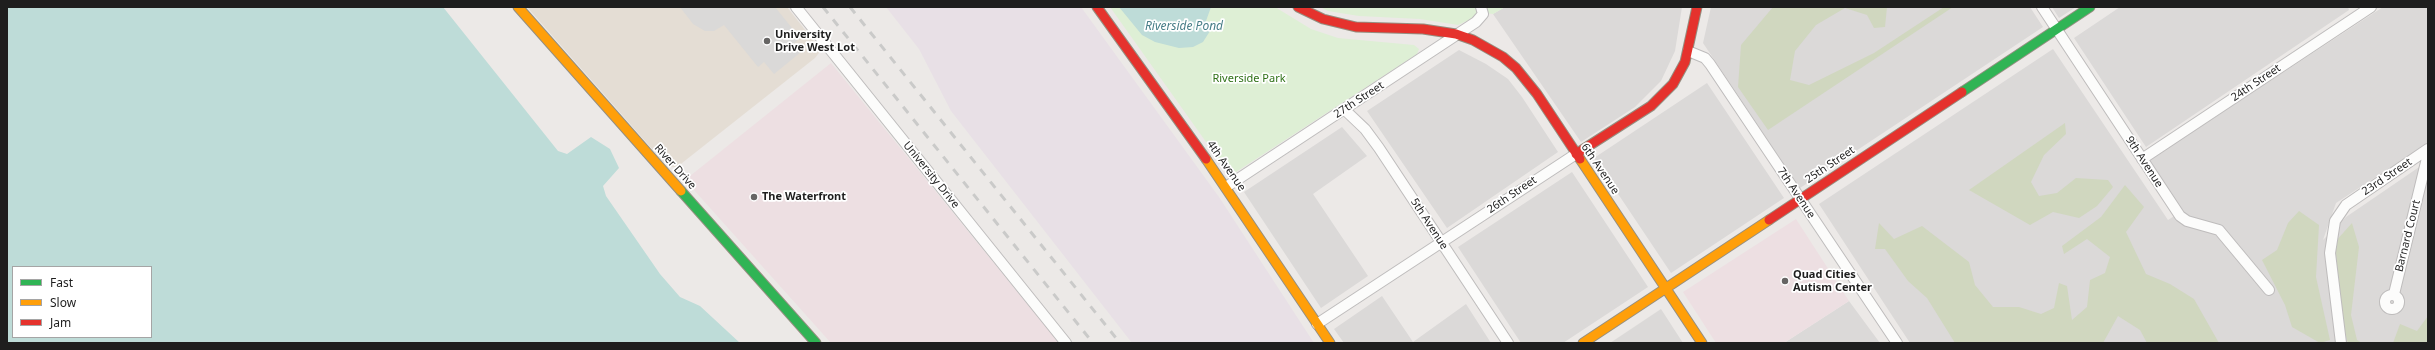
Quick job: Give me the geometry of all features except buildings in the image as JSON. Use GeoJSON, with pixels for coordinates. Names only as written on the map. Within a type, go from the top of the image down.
{"type":"FeatureCollection","features":[{"type":"Feature","properties":{"kind":"street","name":"River Drive"},"geometry":{"type":"LineString","coordinates":[[518,7],[816,343]]}},
{"type":"Feature","properties":{"kind":"street","name":"University Drive"},"geometry":{"type":"LineString","coordinates":[[796,7],[1066,343]]}},
{"type":"Feature","properties":{"kind":"street","name":"4th Avenue"},"geometry":{"type":"LineString","coordinates":[[1097,7],[1226,187],[1330,343]]}},
{"type":"Feature","properties":{"kind":"street"},"geometry":{"type":"LineString","coordinates":[[1298,7],[1322,19],[1356,27],[1423,29],[1456,34]]}},
{"type":"Feature","properties":{"kind":"street","name":"27th Street"},"geometry":{"type":"LineString","coordinates":[[1226,187],[1345,110],[1480,18],[1483,14],[1481,7]]}},
{"type":"Feature","properties":{"kind":"street"},"geometry":{"type":"LineString","coordinates":[[1688,51],[1697,7]]}},
{"type":"Feature","properties":{"kind":"street","name":"9th Avenue"},"geometry":{"type":"LineString","coordinates":[[2042,7],[2180,216],[2187,221],[2205,224],[2219,230],[2269,290]]}},
{"type":"Feature","properties":{"kind":"street","name":"25th Street"},"geometry":{"type":"LineString","coordinates":[[1583,343],[2090,7]]}},
{"type":"Feature","properties":{"kind":"street","name":"24th Street"},"geometry":{"type":"LineString","coordinates":[[2142,159],[2364,9]]}},
{"type":"Feature","properties":{"kind":"street","name":"6th Avenue"},"geometry":{"type":"LineString","coordinates":[[1456,34],[1487,47],[1516,68],[1537,94],[1702,343]]}},
{"type":"Feature","properties":{"kind":"street","name":"26th Street"},"geometry":{"type":"LineString","coordinates":[[1317,324],[1655,102],[1677,77],[1688,51]]}},
{"type":"Feature","properties":{"kind":"street","name":"7th Avenue"},"geometry":{"type":"LineString","coordinates":[[1688,51],[1705,58],[1710,64],[1897,343]]}},
{"type":"Feature","properties":{"kind":"street","name":"5th Avenue"},"geometry":{"type":"LineString","coordinates":[[1345,110],[1368,133],[1508,343]]}},
{"type":"Feature","properties":{"kind":"street","name":"23rd Street"},"geometry":{"type":"LineString","coordinates":[[2341,343],[2330,253],[2335,221],[2346,205],[2428,148]]}},
{"type":"Feature","properties":{"kind":"street","name":"Barnard Court"},"geometry":{"type":"LineString","coordinates":[[2394,294],[2428,154]]}},
{"type":"Feature","properties":{"kind":"shaded area"},"geometry":{"type":"Polygon","coordinates":[[[527,7],[787,7],[817,45],[819,53],[815,58],[677,167],[668,167],[527,7]]]}},
{"type":"Feature","properties":{"kind":"shaded area","name":"University Drive West Lot"},"geometry":{"type":"Polygon","coordinates":[[[680,7],[775,7],[800,38],[793,44],[801,52],[774,74],[764,62],[758,67],[724,25],[714,31],[705,31],[693,24],[680,7]]]}},
{"type":"Feature","properties":{"kind":"shaded area"},"geometry":{"type":"Polygon","coordinates":[[[886,7],[1081,7],[1219,197],[1314,343],[1132,343],[951,111],[919,49],[886,7]]]}},
{"type":"Feature","properties":{"kind":"shaded area"},"geometry":{"type":"Polygon","coordinates":[[[1505,7],[1682,7],[1675,51],[1661,81],[1635,107],[1581,142],[1493,14],[1505,7]]]}},
{"type":"Feature","properties":{"kind":"shaded area"},"geometry":{"type":"Polygon","coordinates":[[[1711,7],[2030,7],[2043,27],[1800,188],[1703,43],[1711,7]]]}},
{"type":"Feature","properties":{"kind":"shaded area"},"geometry":{"type":"Polygon","coordinates":[[[2052,7],[2076,7],[2059,18],[2052,7]]]}},
{"type":"Feature","properties":{"kind":"shaded area"},"geometry":{"type":"Polygon","coordinates":[[[2120,7],[2348,7],[2349,10],[2146,147],[2074,38],[2120,7]]]}},
{"type":"Feature","properties":{"kind":"shaded area"},"geometry":{"type":"Polygon","coordinates":[[[2383,7],[2428,7],[2428,143],[2336,203],[2323,240],[2346,217],[2428,161],[2428,343],[1910,343],[1819,204],[2053,49],[2168,220],[2182,211],[2148,161],[2383,7]]]}},
{"type":"Feature","properties":{"kind":"shaded area"},"geometry":{"type":"Polygon","coordinates":[[[1459,50],[1486,64],[1508,79],[1522,97],[1558,152],[1447,228],[1367,111],[1459,50]]]}},
{"type":"Feature","properties":{"kind":"shaded area"},"geometry":{"type":"Polygon","coordinates":[[[831,63],[1059,343],[831,343],[685,180],[831,63]]]}},
{"type":"Feature","properties":{"kind":"shaded area"},"geometry":{"type":"Polygon","coordinates":[[[1707,83],[1784,198],[1671,273],[1594,158],[1707,83]]]}},
{"type":"Feature","properties":{"kind":"shaded area"},"geometry":{"type":"Polygon","coordinates":[[[1342,127],[1367,156],[1313,194],[1368,276],[1321,308],[1244,192],[1342,127]]]}},
{"type":"Feature","properties":{"kind":"shaded area"},"geometry":{"type":"Polygon","coordinates":[[[1572,172],[1648,287],[1563,343],[1521,343],[1458,247],[1572,172]]]}},
{"type":"Feature","properties":{"kind":"shaded area"},"geometry":{"type":"Polygon","coordinates":[[[1796,219],[1849,301],[1784,343],[1716,343],[1683,292],[1796,219]]]}},
{"type":"Feature","properties":{"kind":"shaded area"},"geometry":{"type":"Polygon","coordinates":[[[1382,296],[1413,342],[1466,304],[1491,343],[1344,343],[1334,329],[1382,296]]]}},
{"type":"Feature","properties":{"kind":"shaded area"},"geometry":{"type":"Polygon","coordinates":[[[1849,301],[1880,343],[1784,343],[1849,301]]]}},
{"type":"Feature","properties":{"kind":"shaded area"},"geometry":{"type":"Polygon","coordinates":[[[1661,309],[1683,343],[1610,343],[1661,309]]]}},
{"type":"Feature","properties":{"kind":"green space","name":"Riverside Park"},"geometry":{"type":"Polygon","coordinates":[[[1110,7],[1275,7],[1311,29],[1338,38],[1414,45],[1419,49],[1417,54],[1236,172],[1226,170],[1110,7]]]}},
{"type":"Feature","properties":{"kind":"green space"},"geometry":{"type":"Polygon","coordinates":[[[1320,7],[1505,7],[1493,14],[1477,12],[1473,18],[1458,25],[1420,19],[1359,16],[1328,11],[1320,7]]]}},
{"type":"Feature","properties":{"kind":"green space"},"geometry":{"type":"Polygon","coordinates":[[[1773,7],[1887,7],[1885,27],[1874,28],[1867,15],[1845,8],[1816,25],[1795,51],[1790,80],[1809,85],[1874,53],[1944,7],[1953,7],[1768,130],[1738,87],[1741,45],[1773,7]]]}},
{"type":"Feature","properties":{"kind":"green space"},"geometry":{"type":"Polygon","coordinates":[[[2065,123],[2066,134],[2044,155],[2031,182],[2039,196],[2057,193],[2076,178],[2108,180],[2113,187],[2097,206],[2079,218],[2053,212],[2030,225],[1969,190],[2065,123]]]}},
{"type":"Feature","properties":{"kind":"green space"},"geometry":{"type":"Polygon","coordinates":[[[2125,185],[2144,207],[2126,232],[2146,274],[2170,284],[2194,299],[2219,343],[2147,343],[2140,330],[2118,316],[2103,343],[1955,343],[1927,298],[1908,281],[1885,249],[1875,249],[1879,223],[1894,239],[1922,226],[1969,262],[1975,285],[1993,307],[2019,307],[2041,314],[2054,308],[2059,283],[2067,286],[2072,320],[2087,307],[2090,280],[2105,273],[2110,257],[2087,239],[2064,254],[2062,246],[2101,217],[2125,185]]]}},
{"type":"Feature","properties":{"kind":"green space"},"geometry":{"type":"Polygon","coordinates":[[[2299,211],[2319,225],[2316,277],[2330,340],[2320,343],[2292,327],[2285,305],[2262,260],[2277,250],[2288,223],[2299,211]]]}},
{"type":"Feature","properties":{"kind":"green space"},"geometry":{"type":"Polygon","coordinates":[[[2352,223],[2359,247],[2351,315],[2357,340],[2362,343],[2348,343],[2342,324],[2335,242],[2352,223]]]}},
{"type":"Feature","properties":{"kind":"green space"},"geometry":{"type":"Polygon","coordinates":[[[2428,316],[2428,343],[2393,343],[2400,324],[2417,331],[2428,316]]]}},
{"type":"Feature","properties":{"kind":"water"},"geometry":{"type":"Polygon","coordinates":[[[7,7],[443,7],[558,151],[567,154],[591,137],[610,149],[619,168],[603,186],[606,196],[660,274],[680,297],[700,306],[740,343],[7,343],[7,7]]]}},
{"type":"Feature","properties":{"kind":"water","name":"Riverside Pond"},"geometry":{"type":"Polygon","coordinates":[[[1119,7],[1211,7],[1206,21],[1210,31],[1203,42],[1193,47],[1179,48],[1155,42],[1142,35],[1119,7]]]}},
{"type":"Feature","properties":{"kind":"railway"},"geometry":{"type":"LineString","coordinates":[[823,7],[1093,343]]}},
{"type":"Feature","properties":{"kind":"railway"},"geometry":{"type":"LineString","coordinates":[[850,7],[1120,343]]}},
{"type":"Feature","properties":{"kind":"traffic: fast"},"geometry":{"type":"LineString","coordinates":[[1962,92],[2090,7]]}},
{"type":"Feature","properties":{"kind":"traffic: fast"},"geometry":{"type":"LineString","coordinates":[[681,191],[816,343]]}},
{"type":"Feature","properties":{"kind":"traffic: slow"},"geometry":{"type":"LineString","coordinates":[[518,7],[681,191]]}},
{"type":"Feature","properties":{"kind":"traffic: slow"},"geometry":{"type":"LineString","coordinates":[[1206,159],[1330,343]]}},
{"type":"Feature","properties":{"kind":"traffic: slow"},"geometry":{"type":"LineString","coordinates":[[1580,159],[1702,343]]}},
{"type":"Feature","properties":{"kind":"traffic: slow"},"geometry":{"type":"LineString","coordinates":[[1583,343],[1769,220]]}},
{"type":"Feature","properties":{"kind":"traffic: jam"},"geometry":{"type":"LineString","coordinates":[[1097,7],[1206,159]]}},
{"type":"Feature","properties":{"kind":"traffic: jam"},"geometry":{"type":"LineString","coordinates":[[1298,7],[1323,19],[1356,27],[1423,29],[1456,34],[1473,40],[1503,57],[1516,68],[1537,94],[1580,159]]}},
{"type":"Feature","properties":{"kind":"traffic: jam"},"geometry":{"type":"LineString","coordinates":[[1576,154],[1651,106],[1673,84],[1685,62],[1697,7]]}},
{"type":"Feature","properties":{"kind":"traffic: jam"},"geometry":{"type":"LineString","coordinates":[[1769,220],[1962,92]]}},
{"type":"Feature","properties":{"kind":"place","name":"University Drive West Lot"},"geometry":{"type":"Point","coordinates":[767,41]}},
{"type":"Feature","properties":{"kind":"place","name":"The Waterfront"},"geometry":{"type":"Point","coordinates":[754,197]}},
{"type":"Feature","properties":{"kind":"place","name":"Quad Cities Autism Center"},"geometry":{"type":"Point","coordinates":[1785,281]}}]}
